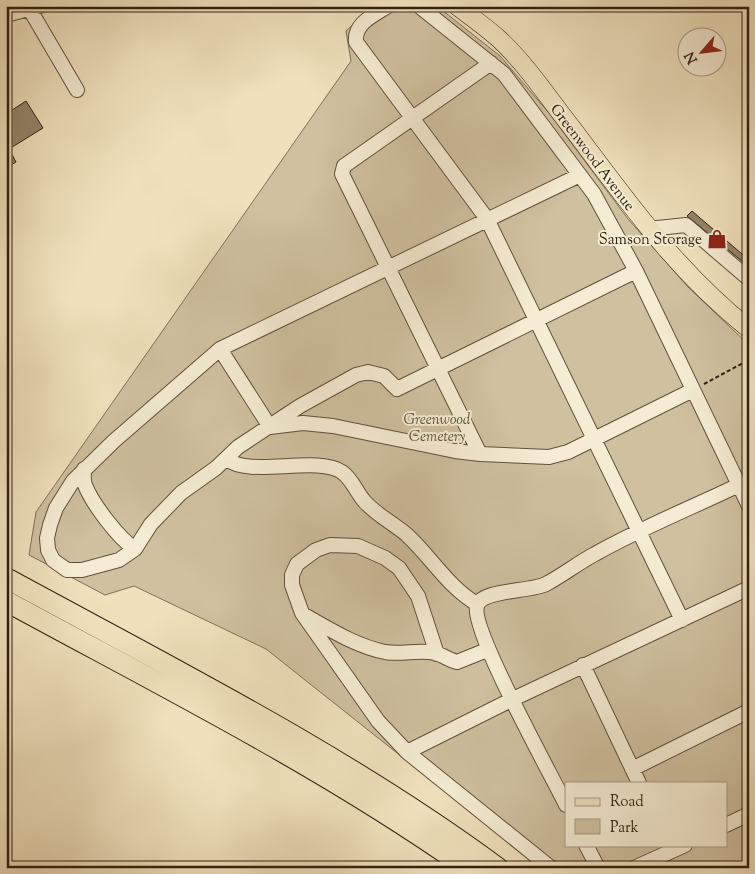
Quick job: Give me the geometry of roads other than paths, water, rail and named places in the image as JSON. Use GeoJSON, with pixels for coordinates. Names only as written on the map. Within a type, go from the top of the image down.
{"type":"FeatureCollection","features":[{"type":"Feature","properties":{"kind":"highway"},"geometry":{"type":"LineString","coordinates":[[9,579],[334,759],[407,803],[498,868]]}},
{"type":"Feature","properties":{"kind":"highway"},"geometry":{"type":"LineString","coordinates":[[6,601],[306,767],[401,822],[467,868]]}},
{"type":"Feature","properties":{"kind":"main road","name":"Greenwood Avenue"},"geometry":{"type":"LineString","coordinates":[[457,6],[499,40],[526,68],[648,230],[695,282],[749,329]]}},
{"type":"Feature","properties":{"kind":"street"},"geometry":{"type":"LineString","coordinates":[[388,6],[363,22],[355,35],[356,42],[487,219],[596,439],[682,620]]}},
{"type":"Feature","properties":{"kind":"street"},"geometry":{"type":"LineString","coordinates":[[419,6],[504,74],[580,175],[605,212],[636,271],[749,506]]}},
{"type":"Feature","properties":{"kind":"street"},"geometry":{"type":"LineString","coordinates":[[6,14],[35,7],[77,90]]}},
{"type":"Feature","properties":{"kind":"street"},"geometry":{"type":"LineString","coordinates":[[480,454],[342,174],[344,166],[491,63]]}},
{"type":"Feature","properties":{"kind":"street"},"geometry":{"type":"LineString","coordinates":[[580,175],[220,349],[196,368],[84,469],[63,496],[50,525],[47,538],[48,550],[53,560],[67,570],[82,570],[118,560],[135,549],[151,524],[167,506],[238,448],[300,406],[356,375],[368,372],[384,376],[397,389],[636,271]]}},
{"type":"Feature","properties":{"kind":"street"},"geometry":{"type":"LineString","coordinates":[[648,230],[686,225],[749,279]]}},
{"type":"Feature","properties":{"kind":"street"},"geometry":{"type":"LineString","coordinates":[[220,349],[270,426]]}},
{"type":"Feature","properties":{"kind":"street"},"geometry":{"type":"LineString","coordinates":[[270,426],[303,423],[333,426],[455,451],[549,457],[568,452],[596,439],[693,390]]}},
{"type":"Feature","properties":{"kind":"street"},"geometry":{"type":"LineString","coordinates":[[300,406],[303,423]]}},
{"type":"Feature","properties":{"kind":"street"},"geometry":{"type":"LineString","coordinates":[[226,459],[233,464],[243,466],[301,466],[341,471],[353,482],[363,500],[378,516],[405,533],[427,554],[463,596],[477,604]]}},
{"type":"Feature","properties":{"kind":"street"},"geometry":{"type":"LineString","coordinates":[[84,469],[84,483],[90,495],[126,543],[135,549]]}},
{"type":"Feature","properties":{"kind":"street"},"geometry":{"type":"LineString","coordinates":[[565,803],[488,650],[476,616],[477,604],[481,598],[491,594],[541,586],[594,554],[739,485]]}},
{"type":"Feature","properties":{"kind":"street"},"geometry":{"type":"LineString","coordinates":[[437,654],[425,611],[409,579],[399,568],[385,558],[358,546],[330,545],[310,553],[297,564],[292,575],[292,585],[302,613],[378,721],[407,752],[551,868]]}},
{"type":"Feature","properties":{"kind":"street"},"geometry":{"type":"LineString","coordinates":[[407,752],[583,665],[749,588]]}},
{"type":"Feature","properties":{"kind":"street"},"geometry":{"type":"LineString","coordinates":[[302,613],[343,637],[379,650],[407,654],[424,651],[457,662],[488,650]]}},
{"type":"Feature","properties":{"kind":"street"},"geometry":{"type":"LineString","coordinates":[[583,665],[639,782]]}},
{"type":"Feature","properties":{"kind":"street"},"geometry":{"type":"LineString","coordinates":[[632,768],[749,711]]}},
{"type":"Feature","properties":{"kind":"street"},"geometry":{"type":"LineString","coordinates":[[728,824],[749,814]]}},
{"type":"Feature","properties":{"kind":"street"},"geometry":{"type":"LineString","coordinates":[[587,846],[598,868]]}},
{"type":"Feature","properties":{"kind":"street"},"geometry":{"type":"LineString","coordinates":[[634,868],[676,847]]}},
{"type":"Feature","properties":{"kind":"place","name":"Samson Storage"},"geometry":{"type":"Point","coordinates":[717,239]}},
{"type":"Feature","properties":{"kind":"park label","name":"Greenwood Cemetery"},"geometry":{"type":"Point","coordinates":[437,428]}}]}
